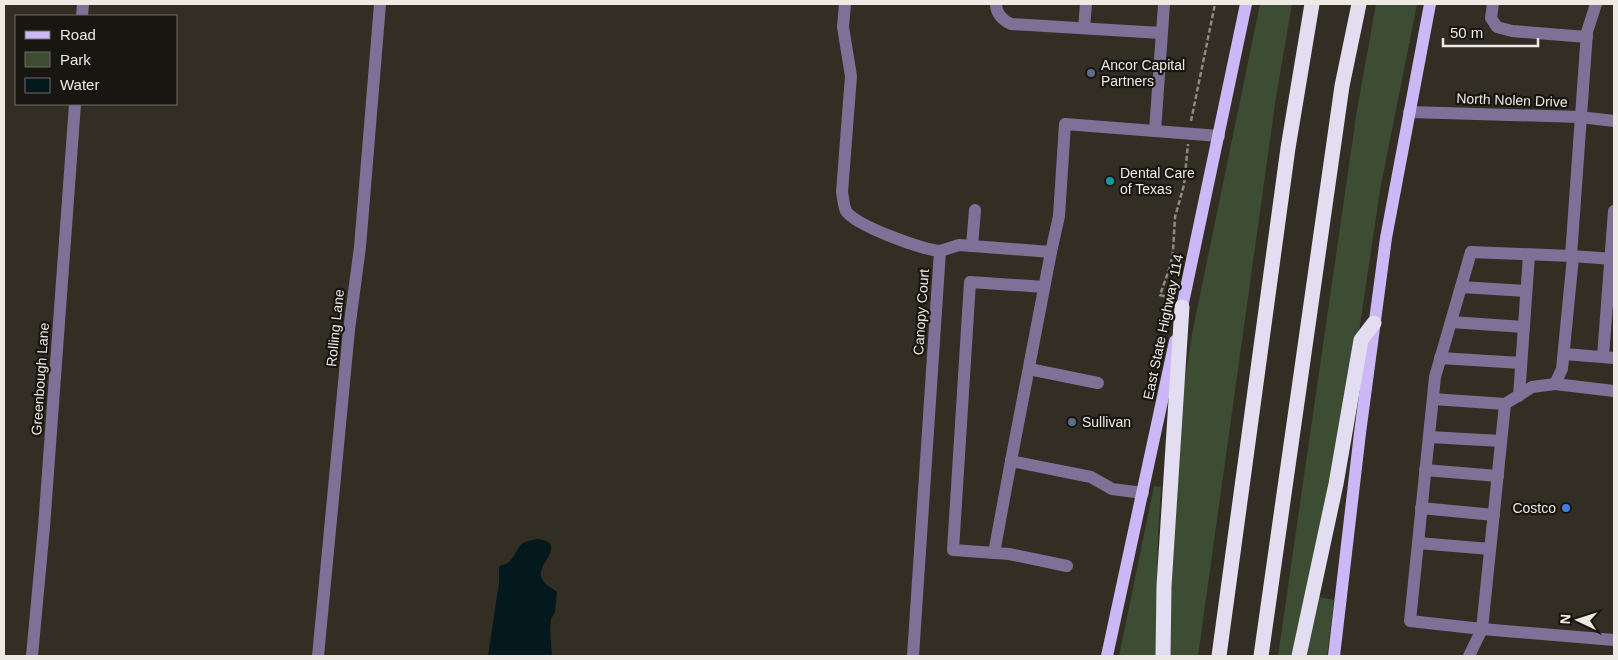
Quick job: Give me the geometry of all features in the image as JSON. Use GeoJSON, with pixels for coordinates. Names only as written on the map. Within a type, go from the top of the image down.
{"type":"FeatureCollection","features":[{"type":"Feature","properties":{"kind":"highway"},"geometry":{"type":"LineString","coordinates":[[1219,656],[1288,148],[1312,4]]}},
{"type":"Feature","properties":{"kind":"highway"},"geometry":{"type":"LineString","coordinates":[[1262,656],[1340,96],[1359,4]]}},
{"type":"Feature","properties":{"kind":"highway"},"geometry":{"type":"LineString","coordinates":[[1163,656],[1164,586],[1183,304]]}},
{"type":"Feature","properties":{"kind":"highway"},"geometry":{"type":"LineString","coordinates":[[1299,656],[1336,484],[1361,340],[1374,323]]}},
{"type":"Feature","properties":{"kind":"main road","name":"East State Highway 114"},"geometry":{"type":"LineString","coordinates":[[1107,656],[1246,4]]}},
{"type":"Feature","properties":{"kind":"main road"},"geometry":{"type":"LineString","coordinates":[[1334,656],[1386,238],[1430,4]]}},
{"type":"Feature","properties":{"kind":"street","name":"Rolling Lane"},"geometry":{"type":"LineString","coordinates":[[318,656],[348,330],[360,247],[380,4]]}},
{"type":"Feature","properties":{"kind":"street","name":"Canopy Court"},"geometry":{"type":"LineString","coordinates":[[845,4],[843,27],[851,76],[842,192],[846,211],[858,222],[926,249],[940,251],[913,656]]}},
{"type":"Feature","properties":{"kind":"street"},"geometry":{"type":"LineString","coordinates":[[996,4],[997,12],[1004,21],[1011,24],[1161,33]]}},
{"type":"Feature","properties":{"kind":"street"},"geometry":{"type":"LineString","coordinates":[[1084,28],[1086,4]]}},
{"type":"Feature","properties":{"kind":"street"},"geometry":{"type":"LineString","coordinates":[[1155,131],[1164,4]]}},
{"type":"Feature","properties":{"kind":"street"},"geometry":{"type":"LineString","coordinates":[[1493,4],[1491,18],[1497,27],[1587,37]]}},
{"type":"Feature","properties":{"kind":"street"},"geometry":{"type":"LineString","coordinates":[[1555,384],[1562,369],[1564,354],[1587,37],[1596,4]]}},
{"type":"Feature","properties":{"kind":"street","name":"Greenbough Lane"},"geometry":{"type":"LineString","coordinates":[[32,656],[44,527],[75,105]]}},
{"type":"Feature","properties":{"kind":"street","name":"North Nolen Drive"},"geometry":{"type":"LineString","coordinates":[[1409,112],[1580,117],[1614,120]]}},
{"type":"Feature","properties":{"kind":"street"},"geometry":{"type":"LineString","coordinates":[[994,553],[1059,216],[1066,124],[1219,136]]}},
{"type":"Feature","properties":{"kind":"street"},"geometry":{"type":"LineString","coordinates":[[972,246],[975,210]]}},
{"type":"Feature","properties":{"kind":"street"},"geometry":{"type":"LineString","coordinates":[[1564,354],[1609,358],[1614,211]]}},
{"type":"Feature","properties":{"kind":"street"},"geometry":{"type":"LineString","coordinates":[[940,251],[958,245],[1051,252]]}},
{"type":"Feature","properties":{"kind":"street"},"geometry":{"type":"LineString","coordinates":[[1612,259],[1471,252],[1435,376],[1410,621],[1614,640]]}},
{"type":"Feature","properties":{"kind":"street"},"geometry":{"type":"LineString","coordinates":[[1519,396],[1529,254]]}},
{"type":"Feature","properties":{"kind":"street"},"geometry":{"type":"LineString","coordinates":[[1044,287],[970,282],[954,550],[1009,554],[1067,566]]}},
{"type":"Feature","properties":{"kind":"street"},"geometry":{"type":"LineString","coordinates":[[1461,287],[1526,291]]}},
{"type":"Feature","properties":{"kind":"street"},"geometry":{"type":"LineString","coordinates":[[1451,322],[1524,326]]}},
{"type":"Feature","properties":{"kind":"street"},"geometry":{"type":"LineString","coordinates":[[1440,358],[1521,363]]}},
{"type":"Feature","properties":{"kind":"street"},"geometry":{"type":"LineString","coordinates":[[1029,370],[1098,383]]}},
{"type":"Feature","properties":{"kind":"street"},"geometry":{"type":"LineString","coordinates":[[1433,399],[1505,404],[1532,386],[1555,384],[1614,390]]}},
{"type":"Feature","properties":{"kind":"street"},"geometry":{"type":"LineString","coordinates":[[1469,656],[1482,629],[1505,404]]}},
{"type":"Feature","properties":{"kind":"street"},"geometry":{"type":"LineString","coordinates":[[1429,437],[1501,441]]}},
{"type":"Feature","properties":{"kind":"street"},"geometry":{"type":"LineString","coordinates":[[1011,461],[1091,477],[1112,489],[1143,493]]}},
{"type":"Feature","properties":{"kind":"street"},"geometry":{"type":"LineString","coordinates":[[1425,470],[1498,476]]}},
{"type":"Feature","properties":{"kind":"street"},"geometry":{"type":"LineString","coordinates":[[1421,508],[1494,515]]}},
{"type":"Feature","properties":{"kind":"street"},"geometry":{"type":"LineString","coordinates":[[1418,543],[1490,549]]}},
{"type":"Feature","properties":{"kind":"path"},"geometry":{"type":"LineString","coordinates":[[1183,304],[1160,295],[1174,251],[1175,217],[1184,185],[1189,134],[1215,4]]}},
{"type":"Feature","properties":{"kind":"green space"},"geometry":{"type":"Polygon","coordinates":[[[1260,4],[1292,4],[1276,97],[1198,656],[1167,656],[1178,423],[1192,334],[1260,4]]]}},
{"type":"Feature","properties":{"kind":"green space"},"geometry":{"type":"Polygon","coordinates":[[[1376,4],[1417,4],[1380,190],[1354,366],[1294,656],[1278,656],[1357,110],[1376,4]]]}},
{"type":"Feature","properties":{"kind":"green space"},"geometry":{"type":"Polygon","coordinates":[[[1154,486],[1161,487],[1158,535],[1156,656],[1119,656],[1154,486]]]}},
{"type":"Feature","properties":{"kind":"green space"},"geometry":{"type":"Polygon","coordinates":[[[1319,597],[1334,600],[1327,656],[1307,656],[1319,597]]]}},
{"type":"Feature","properties":{"kind":"water"},"geometry":{"type":"Polygon","coordinates":[[[539,539],[547,541],[551,545],[541,571],[542,579],[545,584],[557,592],[555,612],[551,619],[550,629],[552,656],[488,656],[499,583],[499,567],[510,561],[522,544],[539,539]]]}},
{"type":"Feature","properties":{"kind":"place","name":"Ancor Capital Partners"},"geometry":{"type":"Point","coordinates":[1091,73]}},
{"type":"Feature","properties":{"kind":"place","name":"Dental Care of Texas"},"geometry":{"type":"Point","coordinates":[1110,181]}},
{"type":"Feature","properties":{"kind":"place","name":"Sullivan"},"geometry":{"type":"Point","coordinates":[1072,422]}},
{"type":"Feature","properties":{"kind":"place","name":"Costco"},"geometry":{"type":"Point","coordinates":[1566,508]}}]}
